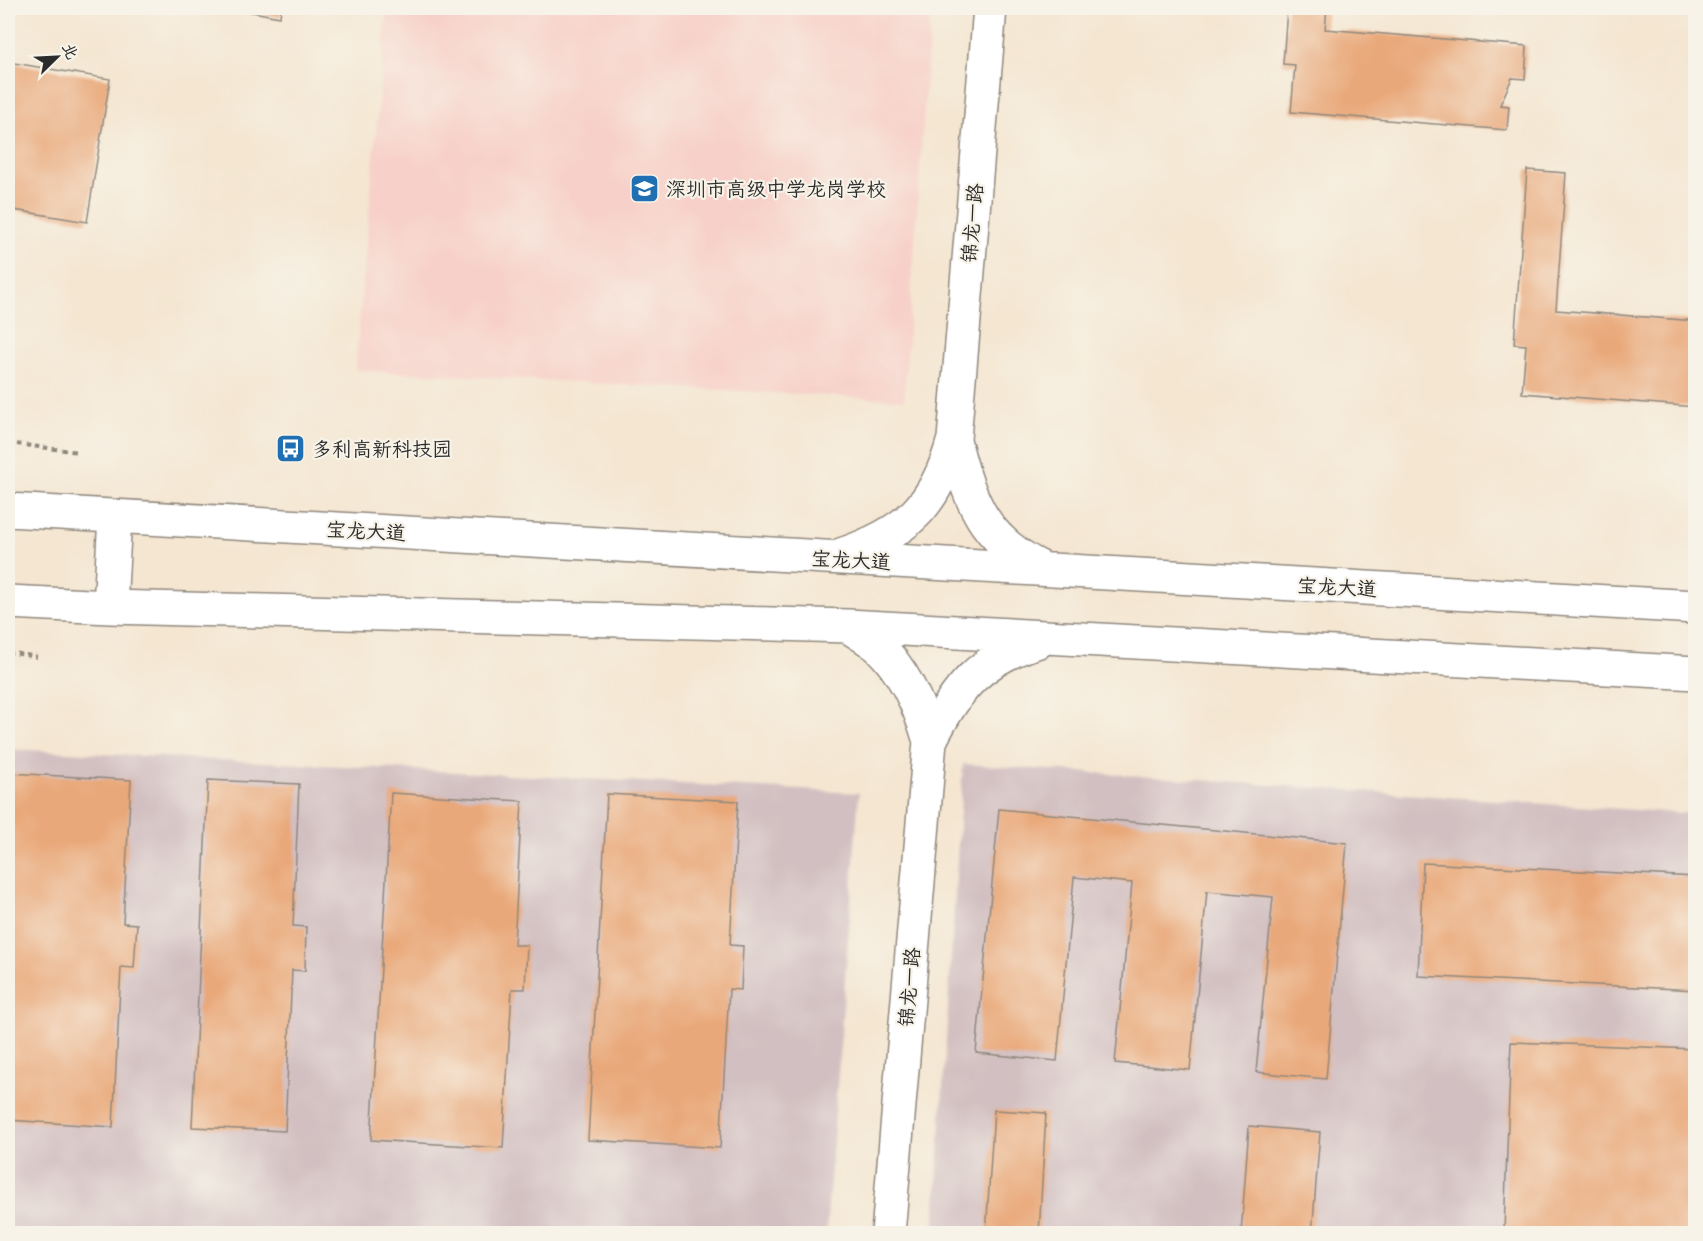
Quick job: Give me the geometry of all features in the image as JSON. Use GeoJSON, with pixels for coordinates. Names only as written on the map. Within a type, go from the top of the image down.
{"type":"FeatureCollection","features":[{"type":"Feature","properties":{"kind":"main road","name":"锦龙一路"},"geometry":{"type":"LineString","coordinates":[[830,558],[867,546],[898,530],[919,510],[945,472],[954,439],[990,8]]}},
{"type":"Feature","properties":{"kind":"main road","name":"锦龙一路"},"geometry":{"type":"LineString","coordinates":[[954,439],[974,506],[992,533],[1015,556],[1045,570]]}},
{"type":"Feature","properties":{"kind":"main road","name":"宝龙大道"},"geometry":{"type":"LineString","coordinates":[[8,510],[1695,607]]}},
{"type":"Feature","properties":{"kind":"main road"},"geometry":{"type":"LineString","coordinates":[[110,607],[115,516]]}},
{"type":"Feature","properties":{"kind":"main road"},"geometry":{"type":"LineString","coordinates":[[8,602],[110,607],[848,626],[1695,673]]}},
{"type":"Feature","properties":{"kind":"main road","name":"锦龙一路"},"geometry":{"type":"LineString","coordinates":[[848,626],[879,647],[901,675],[920,707],[930,741],[888,1233]]}},
{"type":"Feature","properties":{"kind":"main road","name":"锦龙一路"},"geometry":{"type":"LineString","coordinates":[[930,741],[948,705],[976,671],[1012,649],[1052,637]]}},
{"type":"Feature","properties":{"kind":"path"},"geometry":{"type":"LineString","coordinates":[[8,443],[80,452]]}},
{"type":"Feature","properties":{"kind":"path"},"geometry":{"type":"LineString","coordinates":[[8,652],[38,657]]}},
{"type":"Feature","properties":{"kind":"shaded area","name":"深圳市高级中学龙岗学校"},"geometry":{"type":"Polygon","coordinates":[[[387,8],[931,8],[904,400],[355,370],[387,8]]]}},
{"type":"Feature","properties":{"kind":"shaded area"},"geometry":{"type":"Polygon","coordinates":[[[8,749],[859,793],[826,1233],[8,1233],[8,749]]]}},
{"type":"Feature","properties":{"kind":"shaded area"},"geometry":{"type":"Polygon","coordinates":[[[963,764],[1695,814],[1695,1233],[934,1234],[963,764]]]}},
{"type":"Feature","properties":{"kind":"building"},"geometry":{"type":"Polygon","coordinates":[[[230,8],[281,8],[280,17],[230,8]]]}},
{"type":"Feature","properties":{"kind":"building"},"geometry":{"type":"Polygon","coordinates":[[[1287,8],[1327,8],[1325,29],[1527,46],[1525,79],[1512,78],[1500,105],[1509,106],[1507,130],[1291,112],[1295,65],[1283,64],[1287,8]]]}},
{"type":"Feature","properties":{"kind":"building"},"geometry":{"type":"Polygon","coordinates":[[[8,62],[110,79],[87,222],[8,209],[8,62]]]}},
{"type":"Feature","properties":{"kind":"building"},"geometry":{"type":"Polygon","coordinates":[[[1527,170],[1566,173],[1556,310],[1696,321],[1696,407],[1522,393],[1526,345],[1514,344],[1527,170]]]}},
{"type":"Feature","properties":{"kind":"building"},"geometry":{"type":"Polygon","coordinates":[[[8,773],[131,780],[123,923],[137,924],[134,968],[121,967],[113,1127],[8,1120],[8,773]]]}},
{"type":"Feature","properties":{"kind":"building"},"geometry":{"type":"Polygon","coordinates":[[[208,780],[299,784],[293,926],[306,927],[305,971],[292,970],[285,1131],[192,1127],[208,780]]]}},
{"type":"Feature","properties":{"kind":"building"},"geometry":{"type":"Polygon","coordinates":[[[391,793],[522,801],[514,945],[527,945],[525,989],[512,989],[503,1148],[371,1140],[391,793]]]}},
{"type":"Feature","properties":{"kind":"building"},"geometry":{"type":"Polygon","coordinates":[[[607,794],[738,801],[730,945],[743,946],[741,990],[729,989],[720,1148],[588,1140],[607,794]]]}},
{"type":"Feature","properties":{"kind":"building"},"geometry":{"type":"Polygon","coordinates":[[[999,809],[1347,843],[1326,1079],[1256,1072],[1273,897],[1207,891],[1190,1070],[1115,1063],[1132,883],[1074,877],[1057,1061],[976,1053],[999,809]]]}},
{"type":"Feature","properties":{"kind":"building"},"geometry":{"type":"Polygon","coordinates":[[[1423,863],[1696,877],[1696,990],[1418,976],[1423,863]]]}},
{"type":"Feature","properties":{"kind":"building"},"geometry":{"type":"Polygon","coordinates":[[[1511,1042],[1696,1049],[1696,1234],[1504,1231],[1511,1042]]]}},
{"type":"Feature","properties":{"kind":"building"},"geometry":{"type":"Polygon","coordinates":[[[994,1110],[1046,1113],[1039,1234],[986,1234],[994,1110]]]}},
{"type":"Feature","properties":{"kind":"building"},"geometry":{"type":"Polygon","coordinates":[[[1249,1126],[1320,1132],[1312,1234],[1241,1234],[1249,1126]]]}},
{"type":"Feature","properties":{"kind":"place","name":"深圳市高级中学龙岗学校"},"geometry":{"type":"Point","coordinates":[645,189]}},
{"type":"Feature","properties":{"kind":"place","name":"多利高新科技园"},"geometry":{"type":"Point","coordinates":[291,449]}}]}
